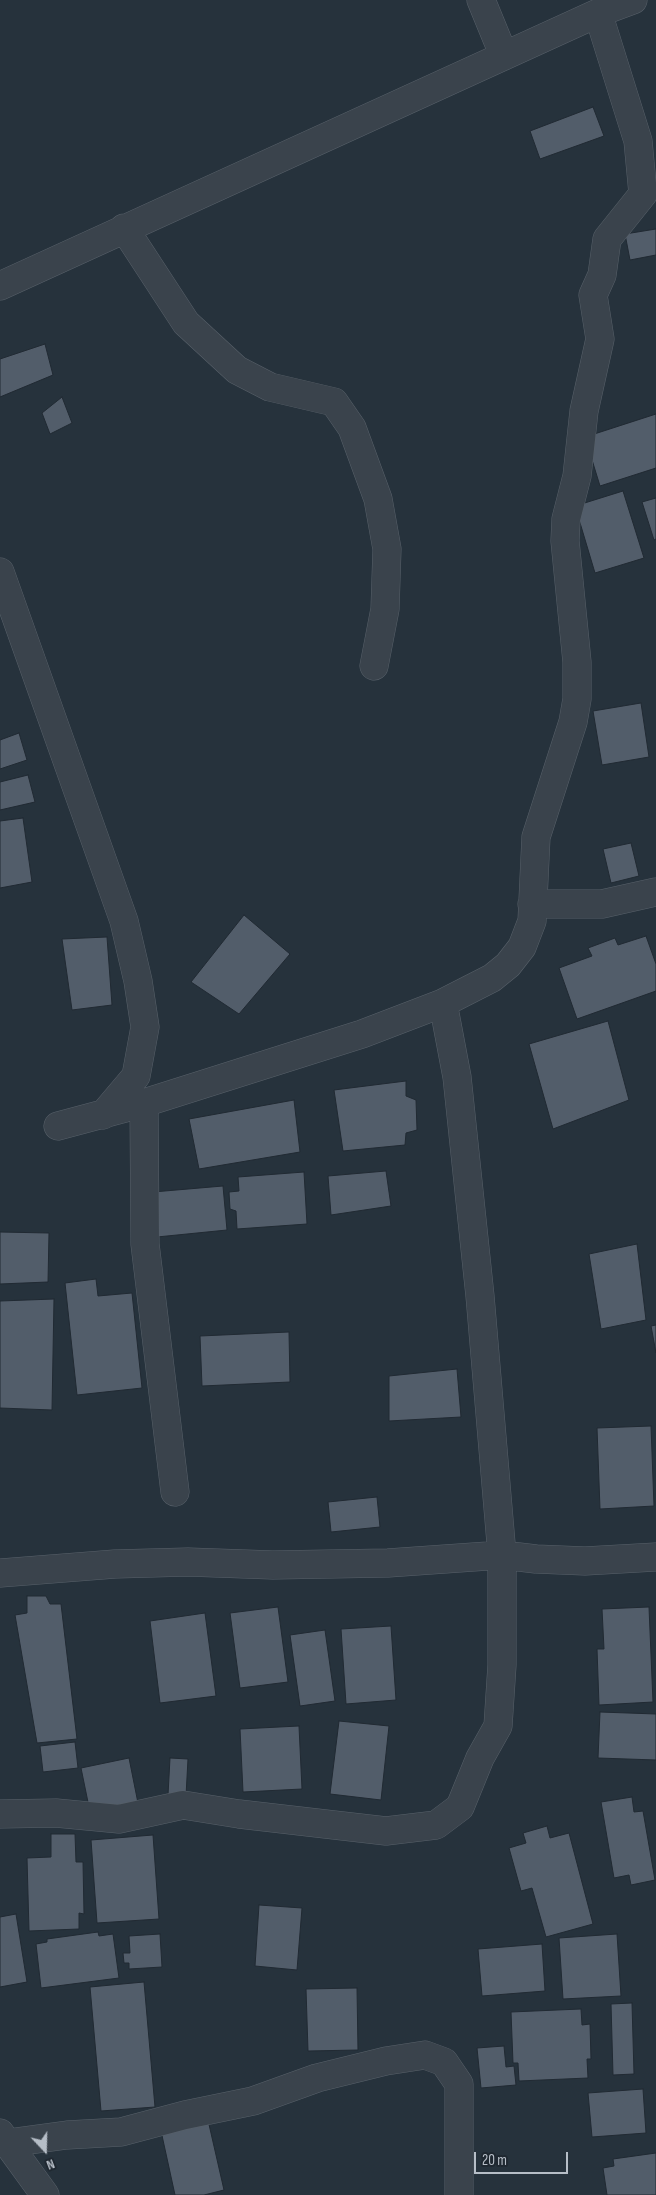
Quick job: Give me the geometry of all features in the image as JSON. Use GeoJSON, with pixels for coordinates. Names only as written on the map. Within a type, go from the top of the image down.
{"type":"FeatureCollection","features":[{"type":"Feature","properties":{"kind":"street"},"geometry":{"type":"LineString","coordinates":[[481,0],[504,56]]}},
{"type":"Feature","properties":{"kind":"street"},"geometry":{"type":"LineString","coordinates":[[0,286],[598,13],[633,0]]}},
{"type":"Feature","properties":{"kind":"street"},"geometry":{"type":"LineString","coordinates":[[58,1126],[144,1103],[362,1034],[443,1002],[492,978],[508,965],[522,947],[532,921],[536,837],[573,722],[577,699],[577,662],[565,542],[566,519],[577,476],[584,411],[600,339],[593,295],[602,275],[607,239],[643,194],[638,141],[598,13]]}},
{"type":"Feature","properties":{"kind":"street"},"geometry":{"type":"LineString","coordinates":[[124,228],[186,323],[237,370],[270,387],[334,402],[352,428],[378,498],[387,549],[385,609],[374,666]]}},
{"type":"Feature","properties":{"kind":"street"},"geometry":{"type":"LineString","coordinates":[[0,572],[124,920],[138,981],[144,1027],[136,1076],[103,1115]]}},
{"type":"Feature","properties":{"kind":"street"},"geometry":{"type":"LineString","coordinates":[[532,904],[602,904],[656,892]]}},
{"type":"Feature","properties":{"kind":"street"},"geometry":{"type":"LineString","coordinates":[[0,1814],[56,1813],[119,1819],[183,1805],[239,1814],[386,1831],[436,1825],[460,1807],[480,1758],[498,1726],[502,1665],[502,1555],[480,1296],[457,1077],[443,1002]]}},
{"type":"Feature","properties":{"kind":"street"},"geometry":{"type":"LineString","coordinates":[[144,1103],[145,1244],[175,1492]]}},
{"type":"Feature","properties":{"kind":"street"},"geometry":{"type":"LineString","coordinates":[[0,1574],[115,1564],[188,1562],[273,1566],[378,1563],[502,1555],[536,1559],[585,1561],[656,1557]]}},
{"type":"Feature","properties":{"kind":"street"},"geometry":{"type":"LineString","coordinates":[[4,2138],[122,2132],[185,2115],[253,2100],[326,2076],[386,2061],[425,2055],[444,2062],[459,2084],[459,2195]]}},
{"type":"Feature","properties":{"kind":"street"},"geometry":{"type":"LineString","coordinates":[[4,2138],[45,2195]]}},
{"type":"Feature","properties":{"kind":"building"},"geometry":{"type":"Polygon","coordinates":[[[593,107],[604,136],[540,159],[530,131],[593,107]]]}},
{"type":"Feature","properties":{"kind":"building"},"geometry":{"type":"Polygon","coordinates":[[[656,229],[656,255],[630,260],[625,234],[656,229]]]}},
{"type":"Feature","properties":{"kind":"building"},"geometry":{"type":"Polygon","coordinates":[[[45,344],[53,375],[0,397],[0,359],[45,344]]]}},
{"type":"Feature","properties":{"kind":"building"},"geometry":{"type":"Polygon","coordinates":[[[62,397],[72,423],[50,434],[42,413],[62,397]]]}},
{"type":"Feature","properties":{"kind":"building"},"geometry":{"type":"Polygon","coordinates":[[[656,414],[656,468],[600,486],[585,437],[656,414]]]}},
{"type":"Feature","properties":{"kind":"building"},"geometry":{"type":"Polygon","coordinates":[[[623,491],[644,558],[595,573],[575,506],[623,491]]]}},
{"type":"Feature","properties":{"kind":"building"},"geometry":{"type":"Polygon","coordinates":[[[656,498],[656,539],[654,540],[642,502],[656,498]]]}},
{"type":"Feature","properties":{"kind":"building"},"geometry":{"type":"Polygon","coordinates":[[[641,703],[649,757],[602,765],[593,711],[641,703]]]}},
{"type":"Feature","properties":{"kind":"building"},"geometry":{"type":"Polygon","coordinates":[[[19,733],[27,760],[0,769],[0,740],[19,733]]]}},
{"type":"Feature","properties":{"kind":"building"},"geometry":{"type":"Polygon","coordinates":[[[28,775],[35,802],[0,810],[0,782],[28,775]]]}},
{"type":"Feature","properties":{"kind":"building"},"geometry":{"type":"Polygon","coordinates":[[[23,818],[32,882],[0,888],[0,821],[23,818]]]}},
{"type":"Feature","properties":{"kind":"building"},"geometry":{"type":"Polygon","coordinates":[[[631,843],[639,876],[611,883],[603,849],[631,843]]]}},
{"type":"Feature","properties":{"kind":"building"},"geometry":{"type":"Polygon","coordinates":[[[244,915],[290,954],[239,1014],[191,982],[244,915]]]}},
{"type":"Feature","properties":{"kind":"building"},"geometry":{"type":"Polygon","coordinates":[[[646,936],[656,964],[656,991],[577,1019],[559,968],[592,956],[588,948],[615,938],[618,945],[646,936]]]}},
{"type":"Feature","properties":{"kind":"building"},"geometry":{"type":"Polygon","coordinates":[[[107,937],[112,1005],[72,1010],[62,939],[107,937]]]}},
{"type":"Feature","properties":{"kind":"building"},"geometry":{"type":"Polygon","coordinates":[[[608,1021],[629,1100],[553,1129],[529,1044],[608,1021]]]}},
{"type":"Feature","properties":{"kind":"building"},"geometry":{"type":"Polygon","coordinates":[[[406,1081],[406,1096],[416,1100],[417,1130],[406,1133],[405,1145],[343,1151],[334,1090],[406,1081]]]}},
{"type":"Feature","properties":{"kind":"building"},"geometry":{"type":"Polygon","coordinates":[[[294,1100],[300,1152],[199,1169],[189,1119],[294,1100]]]}},
{"type":"Feature","properties":{"kind":"building"},"geometry":{"type":"Polygon","coordinates":[[[386,1171],[391,1206],[331,1215],[328,1176],[386,1171]]]}},
{"type":"Feature","properties":{"kind":"building"},"geometry":{"type":"Polygon","coordinates":[[[304,1172],[307,1224],[237,1229],[236,1211],[230,1209],[229,1192],[239,1191],[238,1177],[304,1172]]]}},
{"type":"Feature","properties":{"kind":"building"},"geometry":{"type":"Polygon","coordinates":[[[223,1186],[227,1230],[157,1237],[153,1192],[223,1186]]]}},
{"type":"Feature","properties":{"kind":"building"},"geometry":{"type":"Polygon","coordinates":[[[0,1232],[49,1233],[48,1282],[0,1284],[0,1232]]]}},
{"type":"Feature","properties":{"kind":"building"},"geometry":{"type":"Polygon","coordinates":[[[637,1244],[646,1320],[601,1329],[589,1254],[637,1244]]]}},
{"type":"Feature","properties":{"kind":"building"},"geometry":{"type":"Polygon","coordinates":[[[96,1279],[98,1296],[132,1293],[142,1388],[77,1395],[65,1283],[96,1279]]]}},
{"type":"Feature","properties":{"kind":"building"},"geometry":{"type":"Polygon","coordinates":[[[54,1299],[52,1410],[0,1408],[0,1301],[54,1299]]]}},
{"type":"Feature","properties":{"kind":"building"},"geometry":{"type":"Polygon","coordinates":[[[656,1325],[656,1353],[651,1326],[656,1325]]]}},
{"type":"Feature","properties":{"kind":"building"},"geometry":{"type":"Polygon","coordinates":[[[289,1332],[290,1382],[202,1386],[200,1336],[289,1332]]]}},
{"type":"Feature","properties":{"kind":"building"},"geometry":{"type":"Polygon","coordinates":[[[457,1369],[461,1417],[389,1421],[389,1376],[457,1369]]]}},
{"type":"Feature","properties":{"kind":"building"},"geometry":{"type":"Polygon","coordinates":[[[651,1426],[654,1506],[600,1509],[597,1428],[651,1426]]]}},
{"type":"Feature","properties":{"kind":"building"},"geometry":{"type":"Polygon","coordinates":[[[377,1497],[380,1527],[331,1532],[328,1502],[377,1497]]]}},
{"type":"Feature","properties":{"kind":"building"},"geometry":{"type":"Polygon","coordinates":[[[27,1596],[46,1596],[50,1604],[61,1604],[77,1739],[37,1743],[15,1615],[27,1613],[27,1596]]]}},
{"type":"Feature","properties":{"kind":"building"},"geometry":{"type":"Polygon","coordinates":[[[278,1607],[288,1682],[240,1688],[230,1613],[278,1607]]]}},
{"type":"Feature","properties":{"kind":"building"},"geometry":{"type":"Polygon","coordinates":[[[649,1607],[653,1702],[599,1705],[597,1649],[604,1649],[602,1609],[649,1607]]]}},
{"type":"Feature","properties":{"kind":"building"},"geometry":{"type":"Polygon","coordinates":[[[205,1613],[216,1696],[160,1703],[150,1621],[205,1613]]]}},
{"type":"Feature","properties":{"kind":"building"},"geometry":{"type":"Polygon","coordinates":[[[391,1626],[396,1700],[346,1704],[341,1629],[391,1626]]]}},
{"type":"Feature","properties":{"kind":"building"},"geometry":{"type":"Polygon","coordinates":[[[325,1630],[335,1701],[300,1706],[290,1635],[325,1630]]]}},
{"type":"Feature","properties":{"kind":"building"},"geometry":{"type":"Polygon","coordinates":[[[600,1712],[656,1714],[656,1760],[598,1758],[600,1712]]]}},
{"type":"Feature","properties":{"kind":"building"},"geometry":{"type":"Polygon","coordinates":[[[339,1721],[389,1726],[381,1800],[330,1794],[339,1721]]]}},
{"type":"Feature","properties":{"kind":"building"},"geometry":{"type":"Polygon","coordinates":[[[299,1726],[302,1789],[243,1792],[240,1729],[299,1726]]]}},
{"type":"Feature","properties":{"kind":"building"},"geometry":{"type":"Polygon","coordinates":[[[75,1742],[78,1768],[43,1772],[40,1746],[75,1742]]]}},
{"type":"Feature","properties":{"kind":"building"},"geometry":{"type":"Polygon","coordinates":[[[129,1758],[138,1803],[90,1812],[81,1768],[129,1758]]]}},
{"type":"Feature","properties":{"kind":"building"},"geometry":{"type":"Polygon","coordinates":[[[170,1758],[188,1759],[186,1796],[168,1795],[170,1758]]]}},
{"type":"Feature","properties":{"kind":"building"},"geometry":{"type":"Polygon","coordinates":[[[632,1797],[634,1812],[643,1811],[655,1880],[631,1885],[629,1875],[614,1878],[601,1802],[632,1797]]]}},
{"type":"Feature","properties":{"kind":"building"},"geometry":{"type":"Polygon","coordinates":[[[547,1826],[550,1838],[569,1833],[593,1924],[546,1937],[532,1888],[521,1891],[509,1848],[526,1843],[523,1833],[547,1826]]]}},
{"type":"Feature","properties":{"kind":"building"},"geometry":{"type":"Polygon","coordinates":[[[51,1834],[75,1834],[76,1862],[83,1862],[84,1914],[79,1913],[79,1929],[29,1931],[27,1858],[51,1857],[51,1834]]]}},
{"type":"Feature","properties":{"kind":"building"},"geometry":{"type":"Polygon","coordinates":[[[153,1835],[159,1919],[97,1923],[91,1840],[153,1835]]]}},
{"type":"Feature","properties":{"kind":"building"},"geometry":{"type":"Polygon","coordinates":[[[259,1905],[302,1908],[297,1970],[255,1966],[259,1905]]]}},
{"type":"Feature","properties":{"kind":"building"},"geometry":{"type":"Polygon","coordinates":[[[16,1914],[27,1982],[0,1987],[0,1917],[16,1914]]]}},
{"type":"Feature","properties":{"kind":"building"},"geometry":{"type":"Polygon","coordinates":[[[98,1932],[99,1936],[113,1934],[119,1978],[41,1988],[36,1944],[47,1942],[47,1939],[98,1932]]]}},
{"type":"Feature","properties":{"kind":"building"},"geometry":{"type":"Polygon","coordinates":[[[160,1934],[162,1967],[129,1969],[129,1963],[124,1963],[123,1953],[130,1953],[129,1936],[160,1934]]]}},
{"type":"Feature","properties":{"kind":"building"},"geometry":{"type":"Polygon","coordinates":[[[617,1934],[621,1996],[563,1999],[559,1938],[617,1934]]]}},
{"type":"Feature","properties":{"kind":"building"},"geometry":{"type":"Polygon","coordinates":[[[542,1944],[545,1991],[482,1996],[478,1949],[542,1944]]]}},
{"type":"Feature","properties":{"kind":"building"},"geometry":{"type":"Polygon","coordinates":[[[144,1982],[155,2107],[101,2111],[90,1987],[144,1982]]]}},
{"type":"Feature","properties":{"kind":"building"},"geometry":{"type":"Polygon","coordinates":[[[357,1988],[358,2050],[308,2051],[306,1989],[357,1988]]]}},
{"type":"Feature","properties":{"kind":"building"},"geometry":{"type":"Polygon","coordinates":[[[632,2003],[634,2074],[613,2075],[611,2004],[632,2003]]]}},
{"type":"Feature","properties":{"kind":"building"},"geometry":{"type":"Polygon","coordinates":[[[581,2009],[582,2025],[590,2024],[591,2059],[587,2059],[588,2078],[519,2081],[518,2063],[513,2063],[511,2012],[581,2009]]]}},
{"type":"Feature","properties":{"kind":"building"},"geometry":{"type":"Polygon","coordinates":[[[504,2046],[506,2067],[514,2066],[516,2085],[481,2088],[477,2048],[504,2046]]]}},
{"type":"Feature","properties":{"kind":"building"},"geometry":{"type":"Polygon","coordinates":[[[643,2089],[646,2133],[592,2137],[588,2093],[643,2089]]]}},
{"type":"Feature","properties":{"kind":"building"},"geometry":{"type":"Polygon","coordinates":[[[208,2120],[224,2190],[204,2195],[175,2195],[161,2131],[208,2120]]]}},
{"type":"Feature","properties":{"kind":"building"},"geometry":{"type":"Polygon","coordinates":[[[656,2153],[656,2195],[607,2195],[603,2168],[614,2166],[613,2159],[656,2153]]]}}]}
